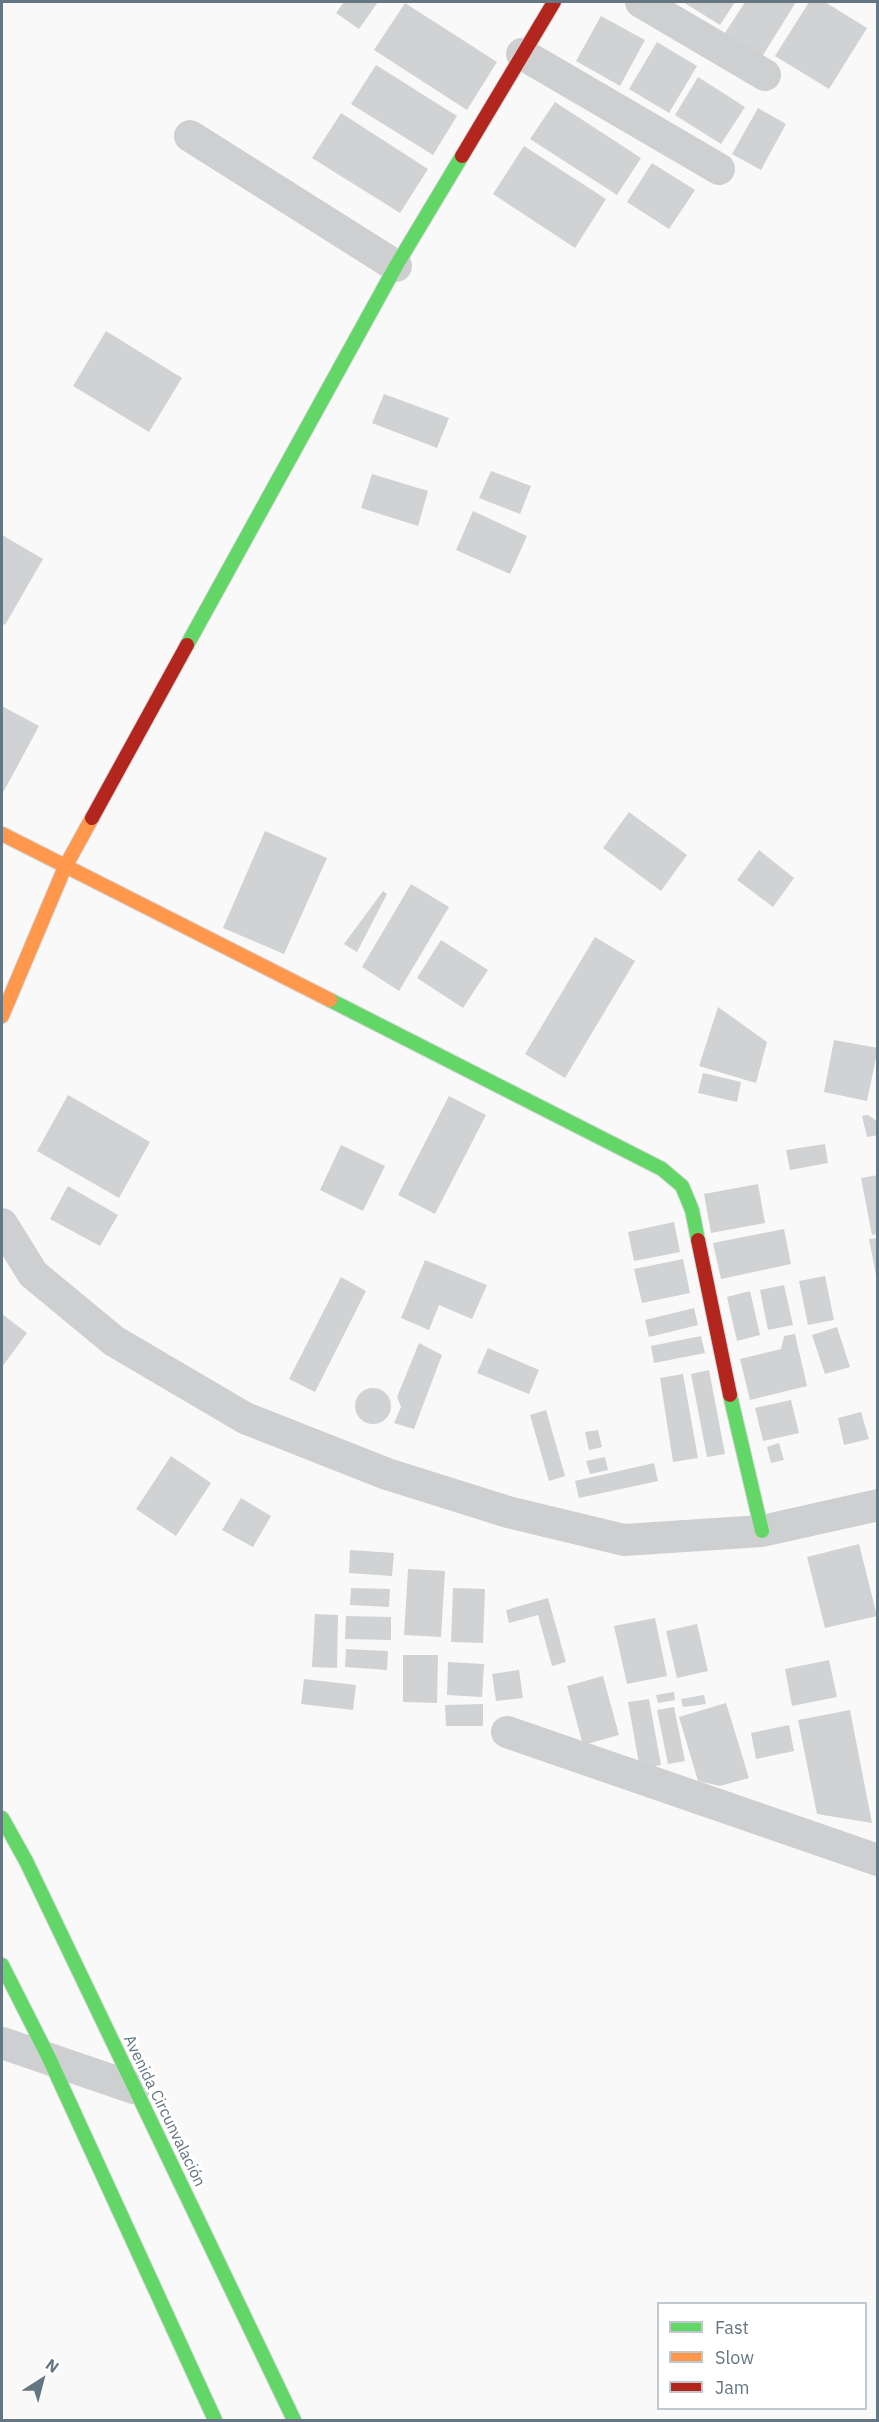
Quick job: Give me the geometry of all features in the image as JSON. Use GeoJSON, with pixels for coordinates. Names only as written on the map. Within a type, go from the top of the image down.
{"type":"FeatureCollection","features":[{"type":"Feature","properties":{"kind":"main road"},"geometry":{"type":"LineString","coordinates":[[2,1016],[65,867],[396,266],[554,2]]}},
{"type":"Feature","properties":{"kind":"main road"},"geometry":{"type":"LineString","coordinates":[[2,834],[359,1012],[662,1169],[681,1186],[692,1210],[725,1373],[762,1531]]}},
{"type":"Feature","properties":{"kind":"main road","name":"Avenida Circunvalación"},"geometry":{"type":"LineString","coordinates":[[2,1818],[26,1861],[294,2421]]}},
{"type":"Feature","properties":{"kind":"main road"},"geometry":{"type":"LineString","coordinates":[[2,1965],[49,2058],[215,2421]]}},
{"type":"Feature","properties":{"kind":"street"},"geometry":{"type":"LineString","coordinates":[[641,2],[765,75]]}},
{"type":"Feature","properties":{"kind":"street"},"geometry":{"type":"LineString","coordinates":[[522,54],[720,169]]}},
{"type":"Feature","properties":{"kind":"street"},"geometry":{"type":"LineString","coordinates":[[190,136],[396,266]]}},
{"type":"Feature","properties":{"kind":"street"},"geometry":{"type":"LineString","coordinates":[[2,1224],[33,1274],[114,1341],[245,1418],[387,1474],[508,1512],[624,1540],[762,1531],[878,1505]]}},
{"type":"Feature","properties":{"kind":"street"},"geometry":{"type":"LineString","coordinates":[[507,1732],[878,1860]]}},
{"type":"Feature","properties":{"kind":"street"},"geometry":{"type":"LineString","coordinates":[[2,2043],[134,2088]]}},
{"type":"Feature","properties":{"kind":"building"},"geometry":{"type":"Polygon","coordinates":[[[344,2],[378,2],[359,29],[336,13],[344,2]]]}},
{"type":"Feature","properties":{"kind":"building"},"geometry":{"type":"Polygon","coordinates":[[[683,2],[735,2],[720,25],[683,2]]]}},
{"type":"Feature","properties":{"kind":"building"},"geometry":{"type":"Polygon","coordinates":[[[745,2],[796,2],[760,60],[723,36],[745,2]]]}},
{"type":"Feature","properties":{"kind":"building"},"geometry":{"type":"Polygon","coordinates":[[[809,2],[825,2],[867,28],[829,89],[775,56],[809,2]]]}},
{"type":"Feature","properties":{"kind":"building"},"geometry":{"type":"Polygon","coordinates":[[[405,3],[497,62],[467,110],[374,50],[405,3]]]}},
{"type":"Feature","properties":{"kind":"building"},"geometry":{"type":"Polygon","coordinates":[[[601,16],[645,40],[620,86],[576,61],[601,16]]]}},
{"type":"Feature","properties":{"kind":"building"},"geometry":{"type":"Polygon","coordinates":[[[657,42],[697,66],[669,113],[629,89],[657,42]]]}},
{"type":"Feature","properties":{"kind":"building"},"geometry":{"type":"Polygon","coordinates":[[[376,65],[457,116],[433,155],[351,104],[376,65]]]}},
{"type":"Feature","properties":{"kind":"building"},"geometry":{"type":"Polygon","coordinates":[[[698,77],[745,107],[721,144],[675,115],[698,77]]]}},
{"type":"Feature","properties":{"kind":"building"},"geometry":{"type":"Polygon","coordinates":[[[555,102],[641,158],[617,195],[530,139],[555,102]]]}},
{"type":"Feature","properties":{"kind":"building"},"geometry":{"type":"Polygon","coordinates":[[[758,108],[786,124],[761,170],[732,154],[758,108]]]}},
{"type":"Feature","properties":{"kind":"building"},"geometry":{"type":"Polygon","coordinates":[[[341,113],[428,169],[400,213],[312,158],[341,113]]]}},
{"type":"Feature","properties":{"kind":"building"},"geometry":{"type":"Polygon","coordinates":[[[524,146],[606,199],[575,248],[493,194],[524,146]]]}},
{"type":"Feature","properties":{"kind":"building"},"geometry":{"type":"Polygon","coordinates":[[[652,163],[695,190],[669,229],[627,202],[652,163]]]}},
{"type":"Feature","properties":{"kind":"building"},"geometry":{"type":"Polygon","coordinates":[[[106,331],[182,378],[149,432],[73,386],[106,331]]]}},
{"type":"Feature","properties":{"kind":"building"},"geometry":{"type":"Polygon","coordinates":[[[384,394],[449,418],[437,448],[372,423],[384,394]]]}},
{"type":"Feature","properties":{"kind":"building"},"geometry":{"type":"Polygon","coordinates":[[[491,471],[531,486],[520,514],[479,498],[491,471]]]}},
{"type":"Feature","properties":{"kind":"building"},"geometry":{"type":"Polygon","coordinates":[[[372,474],[428,491],[418,526],[361,508],[372,474]]]}},
{"type":"Feature","properties":{"kind":"building"},"geometry":{"type":"Polygon","coordinates":[[[473,511],[527,536],[510,574],[456,550],[473,511]]]}},
{"type":"Feature","properties":{"kind":"building"},"geometry":{"type":"Polygon","coordinates":[[[2,535],[43,559],[5,625],[2,623],[2,535]]]}},
{"type":"Feature","properties":{"kind":"building"},"geometry":{"type":"Polygon","coordinates":[[[2,706],[39,726],[4,791],[2,790],[2,706]]]}},
{"type":"Feature","properties":{"kind":"building"},"geometry":{"type":"Polygon","coordinates":[[[629,812],[687,855],[661,891],[603,848],[629,812]]]}},
{"type":"Feature","properties":{"kind":"building"},"geometry":{"type":"Polygon","coordinates":[[[265,831],[327,858],[284,954],[223,928],[265,831]]]}},
{"type":"Feature","properties":{"kind":"building"},"geometry":{"type":"Polygon","coordinates":[[[759,850],[794,878],[773,907],[737,880],[759,850]]]}},
{"type":"Feature","properties":{"kind":"building"},"geometry":{"type":"Polygon","coordinates":[[[411,884],[449,907],[399,991],[362,967],[411,884]]]}},
{"type":"Feature","properties":{"kind":"building"},"geometry":{"type":"Polygon","coordinates":[[[383,891],[387,894],[357,952],[344,944],[383,891]]]}},
{"type":"Feature","properties":{"kind":"building"},"geometry":{"type":"Polygon","coordinates":[[[595,937],[635,961],[565,1078],[525,1054],[595,937]]]}},
{"type":"Feature","properties":{"kind":"building"},"geometry":{"type":"Polygon","coordinates":[[[441,940],[488,970],[463,1008],[417,978],[441,940]]]}},
{"type":"Feature","properties":{"kind":"building"},"geometry":{"type":"Polygon","coordinates":[[[718,1007],[767,1042],[756,1083],[699,1066],[718,1007]]]}},
{"type":"Feature","properties":{"kind":"building"},"geometry":{"type":"Polygon","coordinates":[[[834,1040],[878,1048],[867,1101],[824,1092],[834,1040]]]}},
{"type":"Feature","properties":{"kind":"building"},"geometry":{"type":"Polygon","coordinates":[[[703,1073],[741,1082],[737,1102],[698,1093],[703,1073]]]}},
{"type":"Feature","properties":{"kind":"building"},"geometry":{"type":"Polygon","coordinates":[[[68,1095],[150,1142],[119,1198],[37,1151],[68,1095]]]}},
{"type":"Feature","properties":{"kind":"building"},"geometry":{"type":"Polygon","coordinates":[[[449,1096],[486,1115],[435,1214],[398,1195],[449,1096]]]}},
{"type":"Feature","properties":{"kind":"building"},"geometry":{"type":"Polygon","coordinates":[[[868,1115],[878,1122],[878,1135],[867,1137],[862,1116],[868,1115]]]}},
{"type":"Feature","properties":{"kind":"building"},"geometry":{"type":"Polygon","coordinates":[[[825,1144],[828,1163],[790,1170],[786,1150],[825,1144]]]}},
{"type":"Feature","properties":{"kind":"building"},"geometry":{"type":"Polygon","coordinates":[[[341,1145],[385,1166],[363,1211],[320,1190],[341,1145]]]}},
{"type":"Feature","properties":{"kind":"building"},"geometry":{"type":"Polygon","coordinates":[[[878,1175],[878,1234],[872,1235],[861,1178],[878,1175]]]}},
{"type":"Feature","properties":{"kind":"building"},"geometry":{"type":"Polygon","coordinates":[[[758,1184],[765,1223],[711,1233],[704,1194],[758,1184]]]}},
{"type":"Feature","properties":{"kind":"building"},"geometry":{"type":"Polygon","coordinates":[[[68,1186],[118,1215],[100,1246],[50,1219],[68,1186]]]}},
{"type":"Feature","properties":{"kind":"building"},"geometry":{"type":"Polygon","coordinates":[[[674,1222],[680,1252],[634,1261],[628,1232],[674,1222]]]}},
{"type":"Feature","properties":{"kind":"building"},"geometry":{"type":"Polygon","coordinates":[[[784,1229],[791,1264],[721,1279],[713,1243],[784,1229]]]}},
{"type":"Feature","properties":{"kind":"building"},"geometry":{"type":"Polygon","coordinates":[[[878,1238],[878,1275],[876,1275],[869,1239],[878,1238]]]}},
{"type":"Feature","properties":{"kind":"building"},"geometry":{"type":"Polygon","coordinates":[[[683,1259],[690,1293],[642,1303],[634,1269],[683,1259]]]}},
{"type":"Feature","properties":{"kind":"building"},"geometry":{"type":"Polygon","coordinates":[[[425,1260],[487,1285],[472,1319],[439,1305],[429,1330],[401,1318],[425,1260]]]}},
{"type":"Feature","properties":{"kind":"building"},"geometry":{"type":"Polygon","coordinates":[[[825,1276],[834,1320],[808,1325],[799,1281],[825,1276]]]}},
{"type":"Feature","properties":{"kind":"building"},"geometry":{"type":"Polygon","coordinates":[[[341,1277],[366,1291],[315,1392],[289,1379],[341,1277]]]}},
{"type":"Feature","properties":{"kind":"building"},"geometry":{"type":"Polygon","coordinates":[[[784,1285],[793,1325],[768,1330],[760,1290],[784,1285]]]}},
{"type":"Feature","properties":{"kind":"building"},"geometry":{"type":"Polygon","coordinates":[[[750,1291],[760,1335],[737,1341],[727,1297],[750,1291]]]}},
{"type":"Feature","properties":{"kind":"building"},"geometry":{"type":"Polygon","coordinates":[[[694,1308],[698,1325],[649,1337],[645,1320],[694,1308]]]}},
{"type":"Feature","properties":{"kind":"building"},"geometry":{"type":"Polygon","coordinates":[[[2,1314],[27,1333],[2,1367],[2,1314]]]}},
{"type":"Feature","properties":{"kind":"building"},"geometry":{"type":"Polygon","coordinates":[[[837,1327],[850,1367],[825,1374],[812,1335],[837,1327]]]}},
{"type":"Feature","properties":{"kind":"building"},"geometry":{"type":"Polygon","coordinates":[[[795,1334],[807,1386],[750,1400],[740,1359],[781,1349],[784,1336],[795,1334]]]}},
{"type":"Feature","properties":{"kind":"building"},"geometry":{"type":"Polygon","coordinates":[[[701,1336],[705,1353],[654,1363],[651,1346],[701,1336]]]}},
{"type":"Feature","properties":{"kind":"building"},"geometry":{"type":"Polygon","coordinates":[[[419,1343],[442,1355],[414,1429],[394,1423],[401,1407],[397,1397],[419,1343]]]}},
{"type":"Feature","properties":{"kind":"building"},"geometry":{"type":"Polygon","coordinates":[[[488,1348],[539,1370],[529,1394],[477,1373],[488,1348]]]}},
{"type":"Feature","properties":{"kind":"building"},"geometry":{"type":"Polygon","coordinates":[[[709,1370],[725,1454],[707,1457],[691,1374],[709,1370]]]}},
{"type":"Feature","properties":{"kind":"building"},"geometry":{"type":"Polygon","coordinates":[[[683,1374],[698,1458],[673,1462],[660,1378],[683,1374]]]}},
{"type":"Feature","properties":{"kind":"building"},"geometry":{"type":"Polygon","coordinates":[[[373,1388],[386,1393],[391,1406],[386,1419],[373,1424],[360,1419],[355,1406],[360,1393],[373,1388]]]}},
{"type":"Feature","properties":{"kind":"building"},"geometry":{"type":"Polygon","coordinates":[[[791,1400],[799,1433],[763,1441],[755,1408],[791,1400]]]}},
{"type":"Feature","properties":{"kind":"building"},"geometry":{"type":"Polygon","coordinates":[[[546,1410],[565,1476],[549,1481],[530,1415],[546,1410]]]}},
{"type":"Feature","properties":{"kind":"building"},"geometry":{"type":"Polygon","coordinates":[[[861,1412],[869,1439],[844,1445],[838,1418],[861,1412]]]}},
{"type":"Feature","properties":{"kind":"building"},"geometry":{"type":"Polygon","coordinates":[[[598,1430],[602,1447],[589,1450],[585,1432],[598,1430]]]}},
{"type":"Feature","properties":{"kind":"building"},"geometry":{"type":"Polygon","coordinates":[[[779,1443],[784,1460],[771,1463],[767,1447],[779,1443]]]}},
{"type":"Feature","properties":{"kind":"building"},"geometry":{"type":"Polygon","coordinates":[[[171,1456],[211,1483],[176,1536],[136,1509],[171,1456]]]}},
{"type":"Feature","properties":{"kind":"building"},"geometry":{"type":"Polygon","coordinates":[[[605,1457],[608,1470],[590,1474],[586,1461],[605,1457]]]}},
{"type":"Feature","properties":{"kind":"building"},"geometry":{"type":"Polygon","coordinates":[[[654,1463],[658,1481],[579,1498],[575,1481],[654,1463]]]}},
{"type":"Feature","properties":{"kind":"building"},"geometry":{"type":"Polygon","coordinates":[[[241,1498],[271,1516],[253,1547],[222,1530],[241,1498]]]}},
{"type":"Feature","properties":{"kind":"building"},"geometry":{"type":"Polygon","coordinates":[[[859,1544],[877,1616],[825,1628],[807,1557],[859,1544]]]}},
{"type":"Feature","properties":{"kind":"building"},"geometry":{"type":"Polygon","coordinates":[[[350,1550],[394,1553],[392,1576],[349,1573],[350,1550]]]}},
{"type":"Feature","properties":{"kind":"building"},"geometry":{"type":"Polygon","coordinates":[[[408,1569],[445,1571],[441,1637],[404,1635],[408,1569]]]}},
{"type":"Feature","properties":{"kind":"building"},"geometry":{"type":"Polygon","coordinates":[[[351,1588],[390,1589],[389,1607],[350,1605],[351,1588]]]}},
{"type":"Feature","properties":{"kind":"building"},"geometry":{"type":"Polygon","coordinates":[[[453,1588],[485,1589],[483,1643],[451,1642],[453,1588]]]}},
{"type":"Feature","properties":{"kind":"building"},"geometry":{"type":"Polygon","coordinates":[[[548,1598],[566,1662],[552,1666],[538,1615],[509,1623],[506,1610],[548,1598]]]}},
{"type":"Feature","properties":{"kind":"building"},"geometry":{"type":"Polygon","coordinates":[[[315,1614],[338,1615],[337,1668],[312,1667],[315,1614]]]}},
{"type":"Feature","properties":{"kind":"building"},"geometry":{"type":"Polygon","coordinates":[[[346,1616],[391,1617],[391,1640],[345,1639],[346,1616]]]}},
{"type":"Feature","properties":{"kind":"building"},"geometry":{"type":"Polygon","coordinates":[[[655,1618],[667,1676],[627,1684],[614,1626],[655,1618]]]}},
{"type":"Feature","properties":{"kind":"building"},"geometry":{"type":"Polygon","coordinates":[[[697,1624],[708,1671],[677,1678],[666,1631],[697,1624]]]}},
{"type":"Feature","properties":{"kind":"building"},"geometry":{"type":"Polygon","coordinates":[[[346,1649],[388,1651],[387,1670],[345,1667],[346,1649]]]}},
{"type":"Feature","properties":{"kind":"building"},"geometry":{"type":"Polygon","coordinates":[[[403,1655],[438,1655],[437,1703],[403,1702],[403,1655]]]}},
{"type":"Feature","properties":{"kind":"building"},"geometry":{"type":"Polygon","coordinates":[[[829,1660],[837,1697],[792,1706],[785,1669],[829,1660]]]}},
{"type":"Feature","properties":{"kind":"building"},"geometry":{"type":"Polygon","coordinates":[[[448,1662],[484,1664],[482,1697],[447,1695],[448,1662]]]}},
{"type":"Feature","properties":{"kind":"building"},"geometry":{"type":"Polygon","coordinates":[[[519,1670],[523,1698],[496,1701],[492,1674],[519,1670]]]}},
{"type":"Feature","properties":{"kind":"building"},"geometry":{"type":"Polygon","coordinates":[[[603,1676],[619,1735],[583,1745],[567,1686],[603,1676]]]}},
{"type":"Feature","properties":{"kind":"building"},"geometry":{"type":"Polygon","coordinates":[[[304,1679],[356,1685],[353,1710],[301,1704],[304,1679]]]}},
{"type":"Feature","properties":{"kind":"building"},"geometry":{"type":"Polygon","coordinates":[[[674,1692],[675,1700],[658,1703],[656,1695],[674,1692]]]}},
{"type":"Feature","properties":{"kind":"building"},"geometry":{"type":"Polygon","coordinates":[[[704,1695],[706,1704],[683,1707],[681,1699],[704,1695]]]}},
{"type":"Feature","properties":{"kind":"building"},"geometry":{"type":"Polygon","coordinates":[[[649,1699],[661,1765],[640,1769],[628,1702],[649,1699]]]}},
{"type":"Feature","properties":{"kind":"building"},"geometry":{"type":"Polygon","coordinates":[[[726,1703],[749,1778],[720,1786],[698,1781],[679,1717],[726,1703]]]}},
{"type":"Feature","properties":{"kind":"building"},"geometry":{"type":"Polygon","coordinates":[[[483,1704],[483,1726],[446,1726],[445,1705],[483,1704]]]}},
{"type":"Feature","properties":{"kind":"building"},"geometry":{"type":"Polygon","coordinates":[[[674,1707],[685,1761],[668,1764],[657,1710],[674,1707]]]}},
{"type":"Feature","properties":{"kind":"building"},"geometry":{"type":"Polygon","coordinates":[[[850,1710],[872,1823],[817,1814],[798,1720],[850,1710]]]}},
{"type":"Feature","properties":{"kind":"building"},"geometry":{"type":"Polygon","coordinates":[[[789,1725],[794,1751],[756,1759],[751,1733],[789,1725]]]}},
{"type":"Feature","properties":{"kind":"traffic: fast"},"geometry":{"type":"LineString","coordinates":[[187,645],[396,266],[462,156]]}},
{"type":"Feature","properties":{"kind":"traffic: fast"},"geometry":{"type":"LineString","coordinates":[[330,1000],[662,1169],[682,1186],[692,1210],[698,1240]]}},
{"type":"Feature","properties":{"kind":"traffic: fast"},"geometry":{"type":"LineString","coordinates":[[730,1395],[762,1531]]}},
{"type":"Feature","properties":{"kind":"traffic: fast"},"geometry":{"type":"LineString","coordinates":[[2,1818],[26,1861],[294,2420]]}},
{"type":"Feature","properties":{"kind":"traffic: fast"},"geometry":{"type":"LineString","coordinates":[[2,1965],[49,2058],[215,2420]]}},
{"type":"Feature","properties":{"kind":"traffic: slow"},"geometry":{"type":"LineString","coordinates":[[2,1016],[65,867],[92,818]]}},
{"type":"Feature","properties":{"kind":"traffic: slow"},"geometry":{"type":"LineString","coordinates":[[2,834],[330,1000]]}},
{"type":"Feature","properties":{"kind":"traffic: jam"},"geometry":{"type":"LineString","coordinates":[[462,156],[554,2]]}},
{"type":"Feature","properties":{"kind":"traffic: jam"},"geometry":{"type":"LineString","coordinates":[[92,818],[187,645]]}},
{"type":"Feature","properties":{"kind":"traffic: jam"},"geometry":{"type":"LineString","coordinates":[[698,1240],[730,1395]]}}]}
